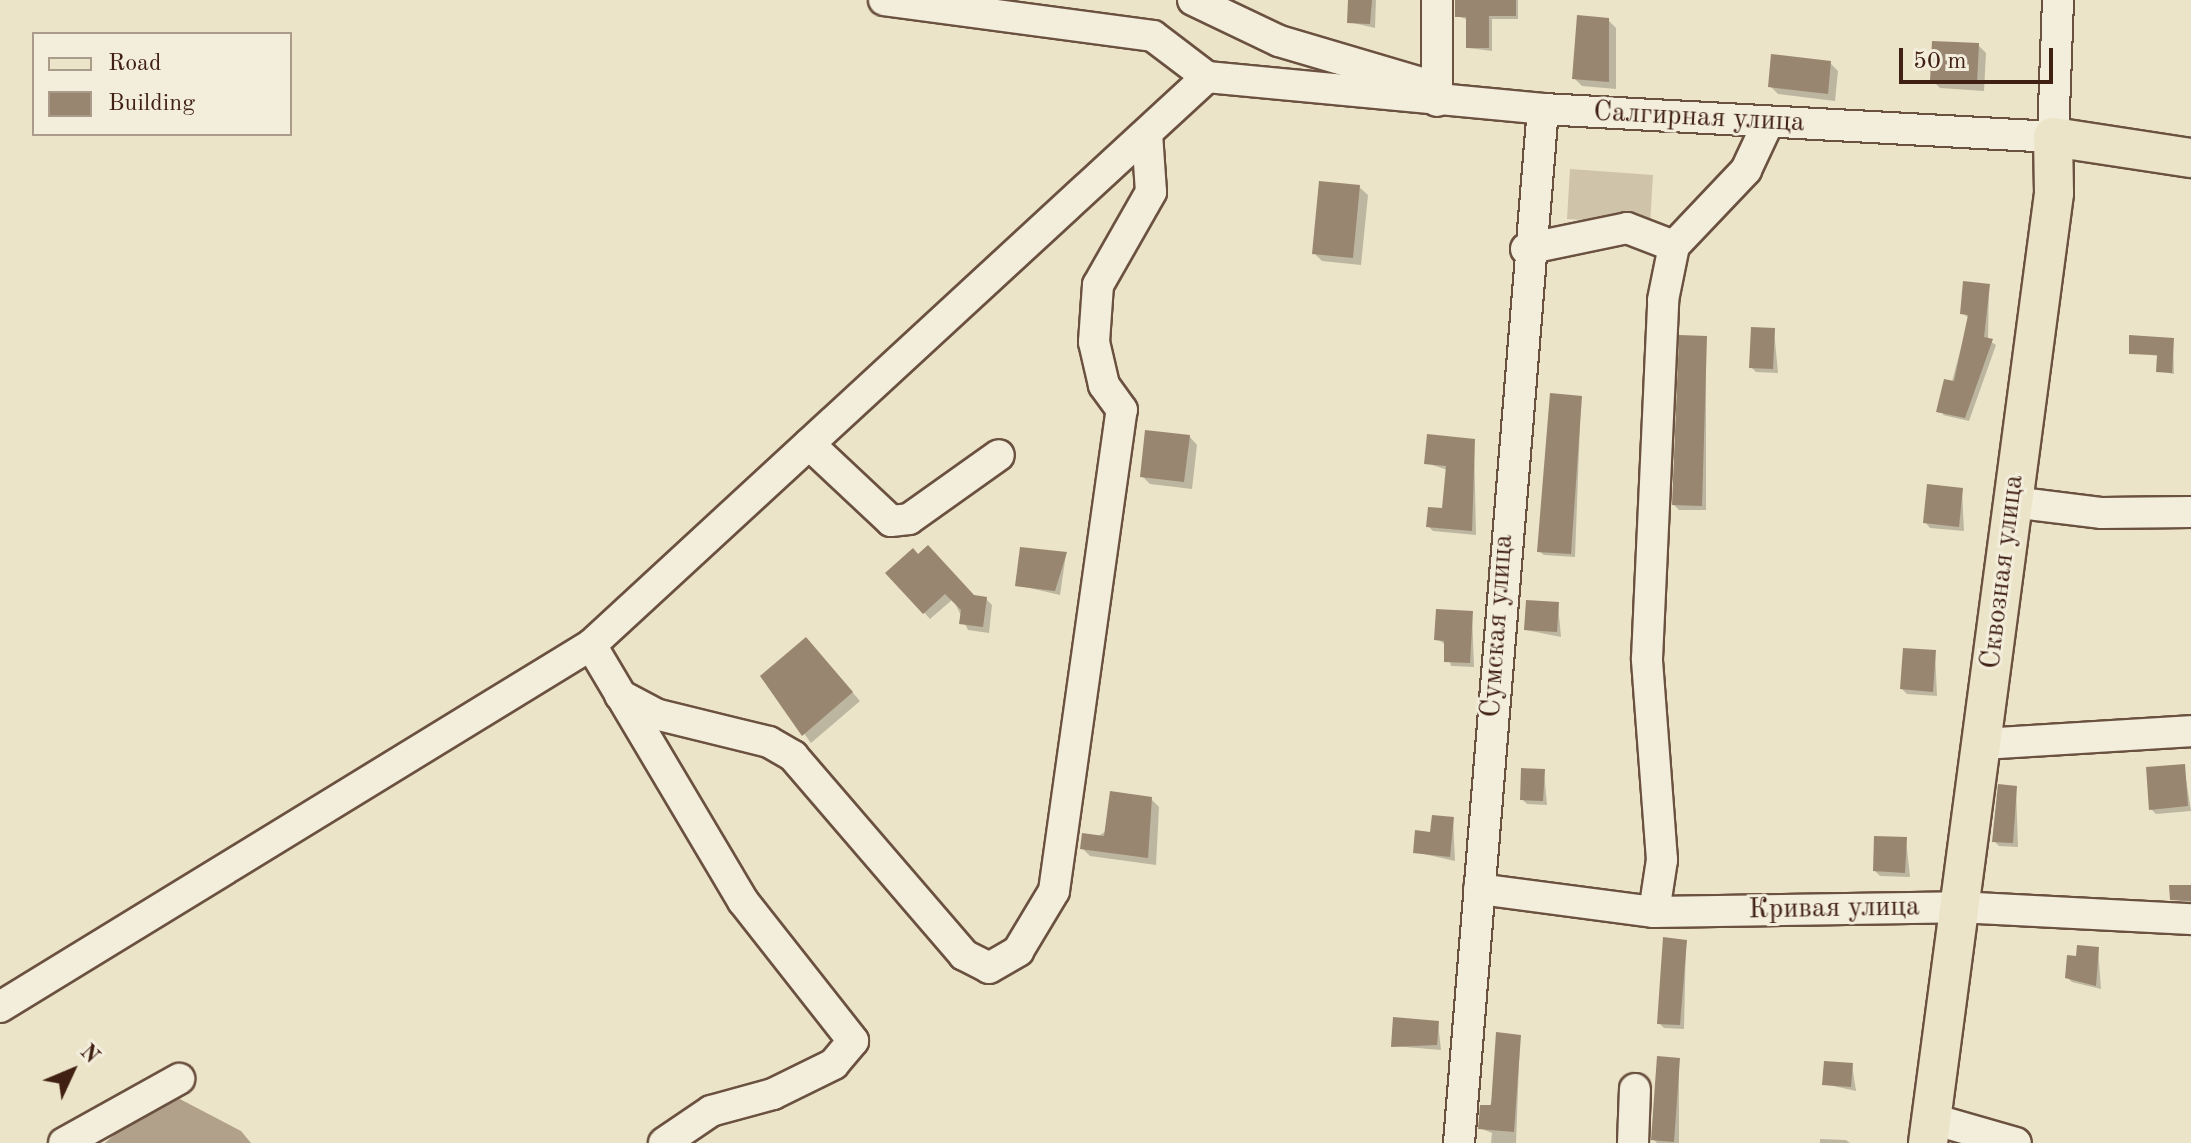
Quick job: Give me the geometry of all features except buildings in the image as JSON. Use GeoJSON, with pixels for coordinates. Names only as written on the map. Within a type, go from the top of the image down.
{"type":"FeatureCollection","features":[{"type":"Feature","properties":{"kind":"main road","name":"Салгирная улица"},"geometry":{"type":"LineString","coordinates":[[2053,137],[2191,158]]}},
{"type":"Feature","properties":{"kind":"main road","name":"Сквозная улица"},"geometry":{"type":"LineString","coordinates":[[1930,1131],[2054,193],[2053,137]]}},
{"type":"Feature","properties":{"kind":"street"},"geometry":{"type":"LineString","coordinates":[[4,997],[591,645],[1207,77],[1153,36],[884,0]]}},
{"type":"Feature","properties":{"kind":"street"},"geometry":{"type":"LineString","coordinates":[[1193,0],[1279,41],[1437,94],[1437,0]]}},
{"type":"Feature","properties":{"kind":"street","name":"Сквозная улица"},"geometry":{"type":"LineString","coordinates":[[2053,137],[2058,0]]}},
{"type":"Feature","properties":{"kind":"street","name":"Салгирная улица"},"geometry":{"type":"LineString","coordinates":[[1207,77],[1437,94],[1543,109],[2053,137]]}},
{"type":"Feature","properties":{"kind":"street","name":"Сумская улица"},"geometry":{"type":"LineString","coordinates":[[1459,1143],[1526,249],[1543,109]]}},
{"type":"Feature","properties":{"kind":"street"},"geometry":{"type":"LineString","coordinates":[[1654,912],[1662,860],[1647,659],[1663,300],[1674,246],[1746,170],[1768,123]]}},
{"type":"Feature","properties":{"kind":"street"},"geometry":{"type":"LineString","coordinates":[[620,695],[655,714],[769,742],[793,756],[964,955],[989,968],[1018,951],[1054,891],[1122,410],[1104,385],[1094,342],[1098,285],[1151,192],[1147,133]]}},
{"type":"Feature","properties":{"kind":"street"},"geometry":{"type":"LineString","coordinates":[[1526,249],[1627,228],[1674,246]]}},
{"type":"Feature","properties":{"kind":"street"},"geometry":{"type":"LineString","coordinates":[[809,444],[891,521],[909,519],[999,455]]}},
{"type":"Feature","properties":{"kind":"street"},"geometry":{"type":"LineString","coordinates":[[2012,502],[2102,513],[2191,512]]}},
{"type":"Feature","properties":{"kind":"street"},"geometry":{"type":"LineString","coordinates":[[591,645],[743,901],[853,1041],[834,1064],[773,1094],[711,1111],[664,1143]]}},
{"type":"Feature","properties":{"kind":"street"},"geometry":{"type":"LineString","coordinates":[[1981,744],[2191,731]]}},
{"type":"Feature","properties":{"kind":"street","name":"Кривая улица"},"geometry":{"type":"LineString","coordinates":[[1479,889],[1654,912],[1959,907],[2191,919]]}},
{"type":"Feature","properties":{"kind":"street"},"geometry":{"type":"LineString","coordinates":[[64,1143],[179,1079]]}},
{"type":"Feature","properties":{"kind":"street"},"geometry":{"type":"LineString","coordinates":[[1633,1143],[1635,1089]]}},
{"type":"Feature","properties":{"kind":"street"},"geometry":{"type":"LineString","coordinates":[[1930,1131],[2016,1143]]}},
{"type":"Feature","properties":{"kind":"shaded area"},"geometry":{"type":"Polygon","coordinates":[[[1570,169],[1653,175],[1650,224],[1567,219],[1570,169]]]}},
{"type":"Feature","properties":{"kind":"shaded area"},"geometry":{"type":"Polygon","coordinates":[[[176,1097],[241,1131],[251,1143],[105,1143],[149,1103],[176,1097]]]}}]}
